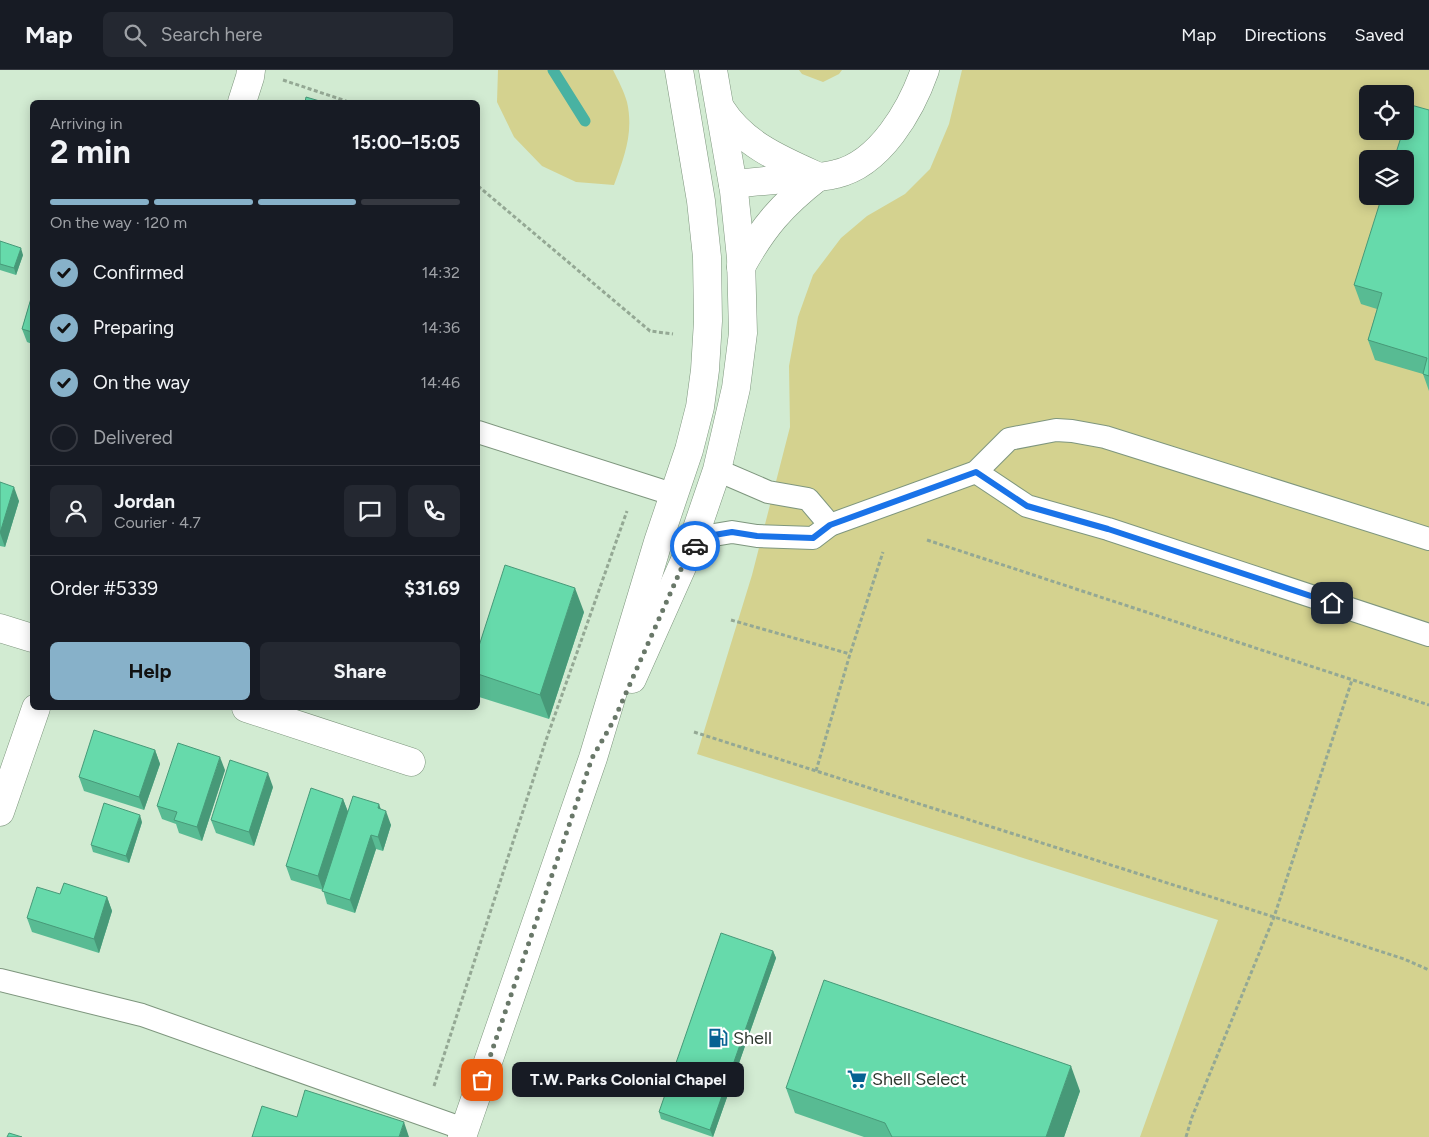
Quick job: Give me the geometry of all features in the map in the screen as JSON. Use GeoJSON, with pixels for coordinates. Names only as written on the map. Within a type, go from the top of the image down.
{"type":"FeatureCollection","features":[{"type":"Feature","properties":{"kind":"main road"},"geometry":{"type":"LineString","coordinates":[[463,1133],[592,758],[658,542],[689,450],[703,389],[708,321],[707,257],[702,211],[679,70]]}},
{"type":"Feature","properties":{"kind":"main road"},"geometry":{"type":"LineString","coordinates":[[592,758],[614,720],[690,549],[717,470],[736,388],[743,333],[741,267],[733,184],[713,70]]}},
{"type":"Feature","properties":{"kind":"main road"},"geometry":{"type":"LineString","coordinates":[[733,184],[818,177],[854,168],[871,156],[893,130],[907,110],[925,70]]}},
{"type":"Feature","properties":{"kind":"main road"},"geometry":{"type":"LineString","coordinates":[[243,100],[251,73]]}},
{"type":"Feature","properties":{"kind":"main road"},"geometry":{"type":"LineString","coordinates":[[720,109],[730,123],[745,138],[791,165],[818,177]]}},
{"type":"Feature","properties":{"kind":"main road"},"geometry":{"type":"LineString","coordinates":[[741,267],[753,245],[780,209],[818,177]]}},
{"type":"Feature","properties":{"kind":"main road"},"geometry":{"type":"LineString","coordinates":[[0,628],[30,637]]}},
{"type":"Feature","properties":{"kind":"main road"},"geometry":{"type":"LineString","coordinates":[[0,812],[35,710]]}},
{"type":"Feature","properties":{"kind":"main road"},"geometry":{"type":"LineString","coordinates":[[252,710],[411,762]]}},
{"type":"Feature","properties":{"kind":"lane"},"geometry":{"type":"LineString","coordinates":[[690,549],[714,535],[732,532],[757,536],[813,538],[830,525],[976,472],[1009,439],[1041,432],[1072,431],[1126,444],[1429,540]]}},
{"type":"Feature","properties":{"kind":"lane"},"geometry":{"type":"LineString","coordinates":[[480,433],[675,495]]}},
{"type":"Feature","properties":{"kind":"lane"},"geometry":{"type":"LineString","coordinates":[[717,470],[768,492],[808,499],[830,525]]}},
{"type":"Feature","properties":{"kind":"lane"},"geometry":{"type":"LineString","coordinates":[[976,472],[1027,506],[1108,529],[1429,635]]}},
{"type":"Feature","properties":{"kind":"lane"},"geometry":{"type":"LineString","coordinates":[[0,980],[142,1015],[430,1116],[463,1133]]}},
{"type":"Feature","properties":{"kind":"path"},"geometry":{"type":"LineString","coordinates":[[251,73],[273,77],[343,100]]}},
{"type":"Feature","properties":{"kind":"path"},"geometry":{"type":"LineString","coordinates":[[480,188],[650,331],[678,335]]}},
{"type":"Feature","properties":{"kind":"path"},"geometry":{"type":"LineString","coordinates":[[430,1116],[428,1103],[545,743],[636,483]]}},
{"type":"Feature","properties":{"kind":"path"},"geometry":{"type":"LineString","coordinates":[[927,540],[1429,705]]}},
{"type":"Feature","properties":{"kind":"path"},"geometry":{"type":"LineString","coordinates":[[816,771],[882,552]]}},
{"type":"Feature","properties":{"kind":"path"},"geometry":{"type":"LineString","coordinates":[[731,620],[850,654]]}},
{"type":"Feature","properties":{"kind":"path"},"geometry":{"type":"LineString","coordinates":[[1186,1137],[1192,1116],[1274,917],[1352,680]]}},
{"type":"Feature","properties":{"kind":"path"},"geometry":{"type":"LineString","coordinates":[[694,732],[1404,959],[1429,970]]}},
{"type":"Feature","properties":{"kind":"shaded area"},"geometry":{"type":"Polygon","coordinates":[[[498,70],[613,70],[623,90],[629,113],[627,145],[614,185],[576,182],[542,166],[514,137],[497,102],[498,70]]]}},
{"type":"Feature","properties":{"kind":"shaded area"},"geometry":{"type":"Polygon","coordinates":[[[799,70],[842,70],[839,74],[823,82],[802,74],[799,70]]]}},
{"type":"Feature","properties":{"kind":"shaded area"},"geometry":{"type":"Polygon","coordinates":[[[962,70],[1429,70],[1429,1137],[1140,1137],[1218,920],[697,754],[752,575],[790,427],[789,366],[798,317],[813,275],[841,238],[867,216],[905,194],[930,169],[949,124],[962,70]]]}},
{"type":"Feature","properties":{"kind":"building"},"geometry":{"type":"Polygon","coordinates":[[[306,97],[316,100],[305,100],[306,97]]]}},
{"type":"Feature","properties":{"kind":"building"},"geometry":{"type":"Polygon","coordinates":[[[1414,106],[1429,110],[1429,376],[1423,374],[1427,358],[1368,340],[1382,293],[1354,285],[1379,205],[1414,205],[1414,150],[1397,150],[1400,140],[1414,140],[1414,106]]]}},
{"type":"Feature","properties":{"kind":"building"},"geometry":{"type":"Polygon","coordinates":[[[0,241],[21,248],[14,268],[0,264],[0,241]]]}},
{"type":"Feature","properties":{"kind":"building"},"geometry":{"type":"Polygon","coordinates":[[[30,302],[30,331],[22,329],[30,302]]]}},
{"type":"Feature","properties":{"kind":"building"},"geometry":{"type":"Polygon","coordinates":[[[0,482],[14,487],[0,533],[0,482]]]}},
{"type":"Feature","properties":{"kind":"building"},"geometry":{"type":"Polygon","coordinates":[[[505,565],[575,588],[540,695],[480,675],[480,643],[505,565]]]}},
{"type":"Feature","properties":{"kind":"building"},"geometry":{"type":"Polygon","coordinates":[[[94,730],[155,750],[139,797],[79,777],[94,730]]]}},
{"type":"Feature","properties":{"kind":"building"},"geometry":{"type":"Polygon","coordinates":[[[178,743],[220,757],[197,827],[174,820],[177,812],[157,806],[178,743]]]}},
{"type":"Feature","properties":{"kind":"building"},"geometry":{"type":"Polygon","coordinates":[[[230,760],[268,773],[249,832],[211,820],[230,760]]]}},
{"type":"Feature","properties":{"kind":"building"},"geometry":{"type":"Polygon","coordinates":[[[311,788],[343,799],[318,876],[286,866],[311,788]]]}},
{"type":"Feature","properties":{"kind":"building"},"geometry":{"type":"Polygon","coordinates":[[[353,796],[379,804],[378,808],[386,811],[378,837],[371,835],[350,900],[322,891],[353,796]]]}},
{"type":"Feature","properties":{"kind":"building"},"geometry":{"type":"Polygon","coordinates":[[[104,803],[140,815],[126,856],[91,845],[104,803]]]}},
{"type":"Feature","properties":{"kind":"building"},"geometry":{"type":"Polygon","coordinates":[[[64,883],[107,897],[94,939],[27,918],[37,887],[60,894],[64,883]]]}},
{"type":"Feature","properties":{"kind":"building","name":"Shell"},"geometry":{"type":"Polygon","coordinates":[[[721,933],[773,951],[710,1130],[659,1112],[721,933]]]}},
{"type":"Feature","properties":{"kind":"building"},"geometry":{"type":"Polygon","coordinates":[[[824,980],[1071,1066],[1046,1137],[892,1137],[885,1123],[786,1088],[824,980]]]}},
{"type":"Feature","properties":{"kind":"building"},"geometry":{"type":"Polygon","coordinates":[[[305,1090],[404,1122],[399,1137],[252,1137],[262,1106],[297,1117],[305,1090]]]}},
{"type":"Feature","properties":{"kind":"building"},"geometry":{"type":"Polygon","coordinates":[[[9,1133],[22,1137],[7,1137],[9,1133]]]}},
{"type":"Feature","properties":{"kind":"waterway"},"geometry":{"type":"LineString","coordinates":[[553,70],[585,121]]}},
{"type":"Feature","properties":{"kind":"way so far"},"geometry":{"type":"LineString","coordinates":[[482,1080],[592,758],[614,720],[690,549],[695,546]]}},
{"type":"Feature","properties":{"kind":"place","name":"Shell"},"geometry":{"type":"Point","coordinates":[718,1038]}},
{"type":"Feature","properties":{"kind":"place","name":"Shell Select"},"geometry":{"type":"Point","coordinates":[857,1079]}},
{"type":"Feature","properties":{"kind":"place","name":"T.W. Parks Colonial Chapel"},"geometry":{"type":"Point","coordinates":[482,1080]}},
{"type":"Feature","properties":{"kind":"route"},"geometry":{"type":"LineString","coordinates":[[695,546],[714,535],[732,532],[757,536],[813,538],[830,525],[976,472],[1027,506],[1108,529],[1332,603]]}}]}
